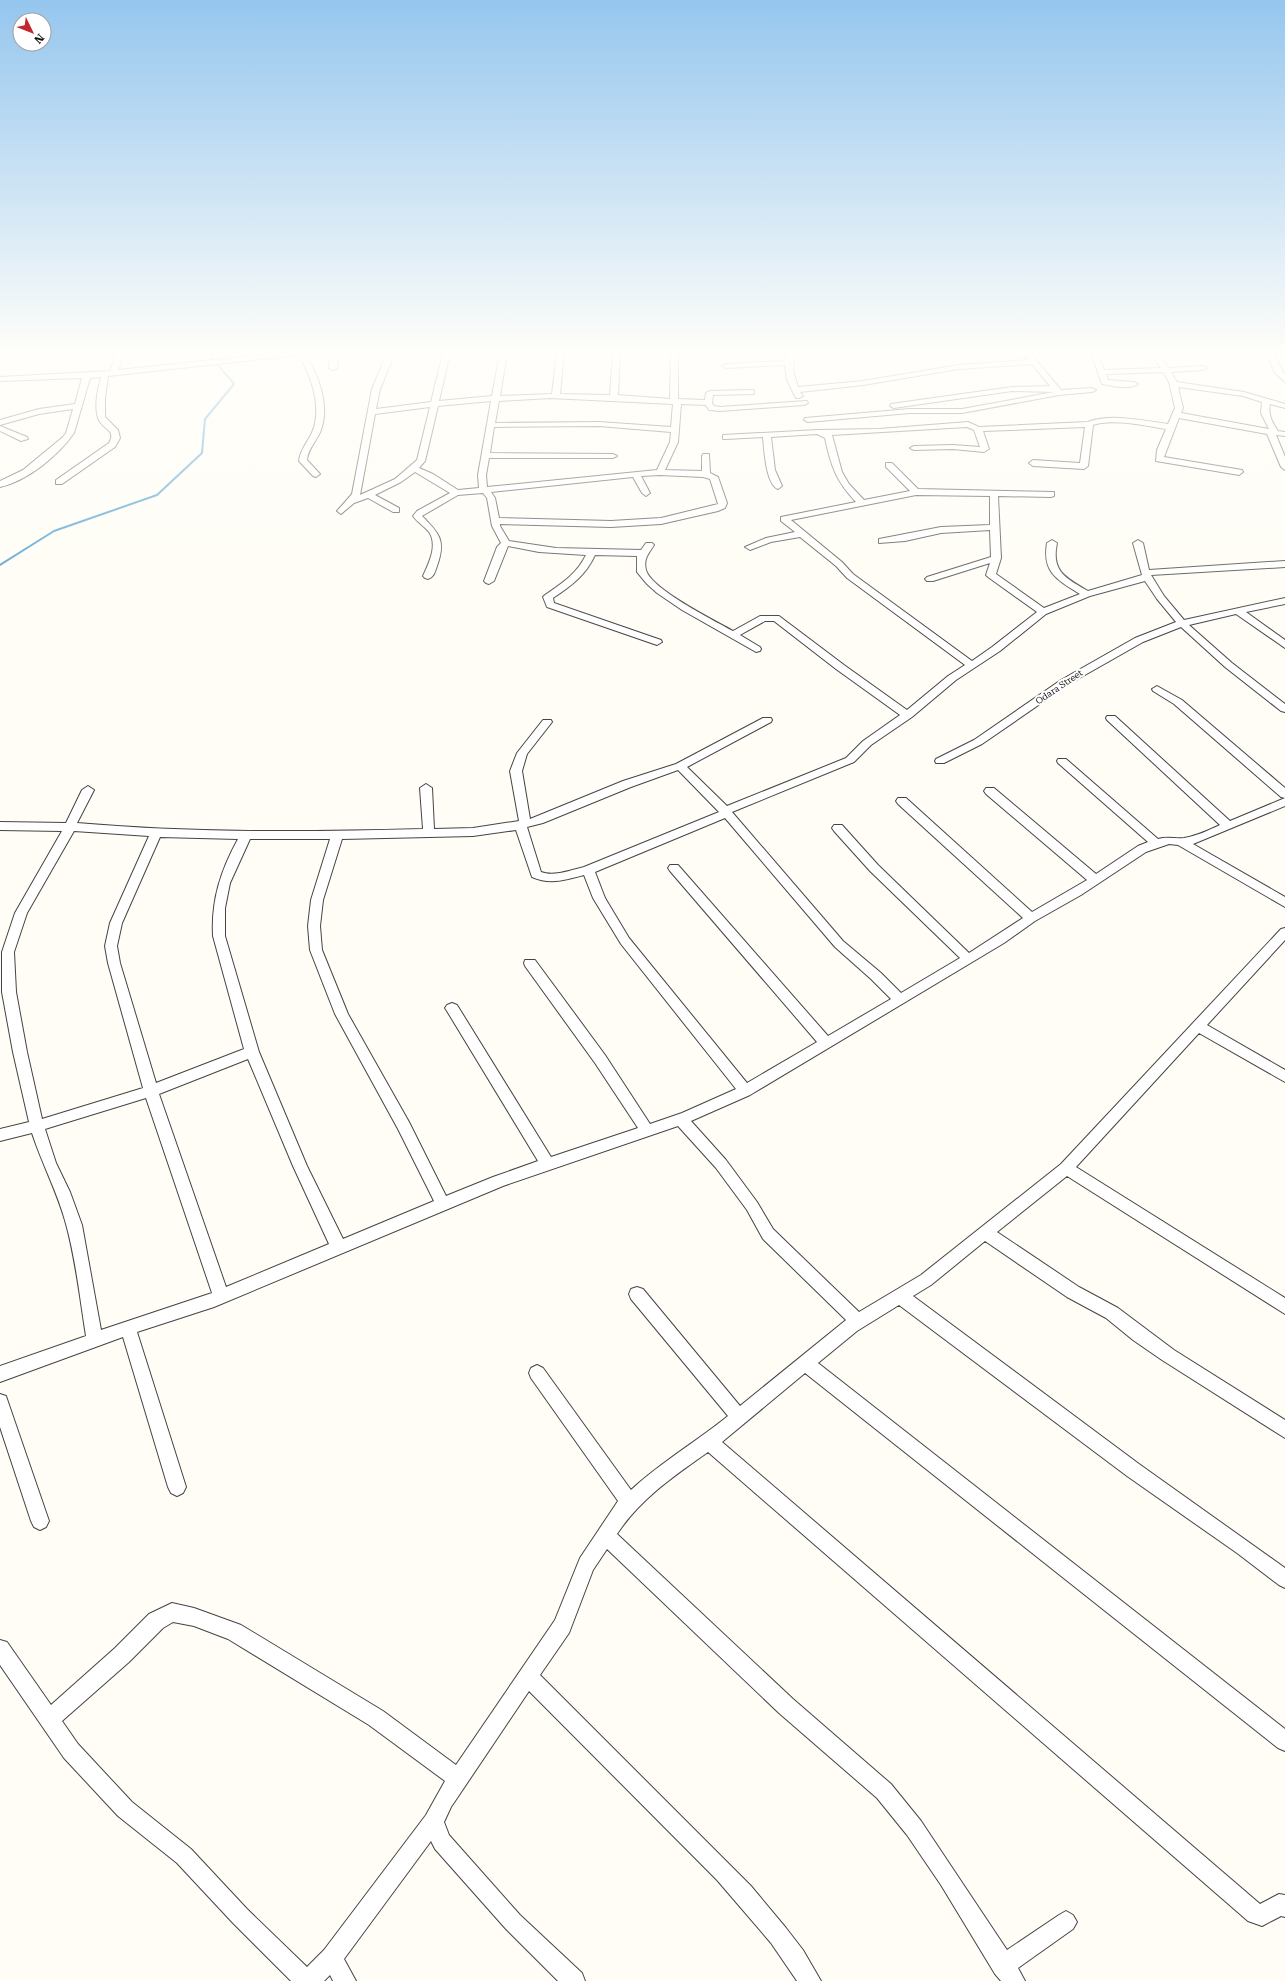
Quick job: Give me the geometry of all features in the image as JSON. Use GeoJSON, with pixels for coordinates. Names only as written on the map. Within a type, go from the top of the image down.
{"type":"FeatureCollection","features":[{"type":"Feature","properties":{"kind":"street"},"geometry":{"type":"LineString","coordinates":[[0,484],[8,482],[34,465],[59,445]]}},
{"type":"Feature","properties":{"kind":"street"},"geometry":{"type":"LineString","coordinates":[[59,482],[111,445]]}},
{"type":"Feature","properties":{"kind":"street"},"geometry":{"type":"LineString","coordinates":[[309,445],[304,454],[303,461],[316,474]]}},
{"type":"Feature","properties":{"kind":"street"},"geometry":{"type":"LineString","coordinates":[[352,502],[356,494],[365,445]]}},
{"type":"Feature","properties":{"kind":"street"},"geometry":{"type":"LineString","coordinates":[[341,511],[352,502],[402,478],[415,469],[421,461],[425,445]]}},
{"type":"Feature","properties":{"kind":"street"},"geometry":{"type":"LineString","coordinates":[[487,445],[482,475],[483,487],[488,491],[491,498],[496,526],[506,543],[522,547],[642,554]]}},
{"type":"Feature","properties":{"kind":"street"},"geometry":{"type":"LineString","coordinates":[[660,472],[672,445]]}},
{"type":"Feature","properties":{"kind":"street"},"geometry":{"type":"LineString","coordinates":[[768,445],[771,470],[778,486]]}},
{"type":"Feature","properties":{"kind":"street"},"geometry":{"type":"LineString","coordinates":[[831,445],[835,468],[841,480],[861,502]]}},
{"type":"Feature","properties":{"kind":"street"},"geometry":{"type":"LineString","coordinates":[[914,448],[953,447],[984,450],[984,445]]}},
{"type":"Feature","properties":{"kind":"street"},"geometry":{"type":"LineString","coordinates":[[1033,463],[1084,466],[1086,445]]}},
{"type":"Feature","properties":{"kind":"street"},"geometry":{"type":"LineString","coordinates":[[1163,445],[1159,459],[1239,472]]}},
{"type":"Feature","properties":{"kind":"street"},"geometry":{"type":"LineString","coordinates":[[1277,445],[1285,467]]}},
{"type":"Feature","properties":{"kind":"street"},"geometry":{"type":"LineString","coordinates":[[485,455],[612,456]]}},
{"type":"Feature","properties":{"kind":"street"},"geometry":{"type":"LineString","coordinates":[[706,456],[706,475]]}},
{"type":"Feature","properties":{"kind":"street"},"geometry":{"type":"LineString","coordinates":[[889,465],[916,492]]}},
{"type":"Feature","properties":{"kind":"street"},"geometry":{"type":"LineString","coordinates":[[415,469],[430,476],[456,493]]}},
{"type":"Feature","properties":{"kind":"street"},"geometry":{"type":"LineString","coordinates":[[428,576],[434,561],[436,541],[434,533],[417,516],[456,493],[488,491],[576,480],[637,476],[660,472],[706,475],[714,477],[723,503],[722,506],[654,521],[611,524],[496,521]]}},
{"type":"Feature","properties":{"kind":"street"},"geometry":{"type":"LineString","coordinates":[[637,476],[646,493]]}},
{"type":"Feature","properties":{"kind":"street"},"geometry":{"type":"LineString","coordinates":[[971,665],[850,576],[839,564],[784,519],[861,502],[916,492],[1051,494]]}},
{"type":"Feature","properties":{"kind":"street"},"geometry":{"type":"LineString","coordinates":[[994,493],[996,558],[991,575],[1043,612]]}},
{"type":"Feature","properties":{"kind":"street"},"geometry":{"type":"LineString","coordinates":[[369,495],[396,510]]}},
{"type":"Feature","properties":{"kind":"street"},"geometry":{"type":"LineString","coordinates":[[882,541],[905,538],[941,530],[994,528]]}},
{"type":"Feature","properties":{"kind":"street"},"geometry":{"type":"LineString","coordinates":[[750,547],[769,540],[801,534]]}},
{"type":"Feature","properties":{"kind":"street"},"geometry":{"type":"LineString","coordinates":[[489,581],[502,547],[506,543]]}},
{"type":"Feature","properties":{"kind":"street"},"geometry":{"type":"LineString","coordinates":[[1052,543],[1050,559],[1053,569],[1057,574],[1087,594]]}},
{"type":"Feature","properties":{"kind":"street"},"geometry":{"type":"LineString","coordinates":[[1138,543],[1147,575],[1163,600],[1183,623],[1238,672],[1285,709]]}},
{"type":"Feature","properties":{"kind":"street"},"geometry":{"type":"LineString","coordinates":[[649,545],[642,554],[640,566],[643,574],[683,607],[756,649]]}},
{"type":"Feature","properties":{"kind":"street"},"geometry":{"type":"LineString","coordinates":[[592,552],[586,566],[579,574],[548,596],[550,604],[657,642]]}},
{"type":"Feature","properties":{"kind":"street"},"geometry":{"type":"LineString","coordinates":[[930,580],[996,558]]}},
{"type":"Feature","properties":{"kind":"street"},"geometry":{"type":"LineString","coordinates":[[547,722],[522,752],[516,771],[523,824],[536,874],[545,878],[562,877],[588,870],[850,760],[867,743],[908,715],[952,678],[996,649],[1043,612],[1087,594],[1147,575],[1285,564]]}},
{"type":"Feature","properties":{"kind":"street","name":"Odara Street"},"geometry":{"type":"LineString","coordinates":[[940,760],[978,742],[1093,665],[1139,640],[1183,623],[1285,601]]}},
{"type":"Feature","properties":{"kind":"street"},"geometry":{"type":"LineString","coordinates":[[1239,612],[1285,645]]}},
{"type":"Feature","properties":{"kind":"street"},"geometry":{"type":"LineString","coordinates":[[733,635],[763,618],[776,618],[790,627],[840,667],[908,715]]}},
{"type":"Feature","properties":{"kind":"street"},"geometry":{"type":"LineString","coordinates":[[1157,689],[1178,702],[1285,794]]}},
{"type":"Feature","properties":{"kind":"street"},"geometry":{"type":"LineString","coordinates":[[1111,718],[1229,826]]}},
{"type":"Feature","properties":{"kind":"street"},"geometry":{"type":"LineString","coordinates":[[0,826],[70,827],[156,833],[246,835],[429,834],[473,832],[523,824],[680,766],[767,720]]}},
{"type":"Feature","properties":{"kind":"street"},"geometry":{"type":"LineString","coordinates":[[1062,761],[1156,843]]}},
{"type":"Feature","properties":{"kind":"street"},"geometry":{"type":"LineString","coordinates":[[680,766],[726,812],[821,924],[899,1000]]}},
{"type":"Feature","properties":{"kind":"street"},"geometry":{"type":"LineString","coordinates":[[426,788],[426,810],[429,834]]}},
{"type":"Feature","properties":{"kind":"street"},"geometry":{"type":"LineString","coordinates":[[88,790],[77,809],[70,827],[54,857],[21,913],[8,952],[9,992],[20,1052],[37,1126],[49,1163],[63,1192],[74,1225],[95,1340]]}},
{"type":"Feature","properties":{"kind":"street"},"geometry":{"type":"LineString","coordinates":[[990,791],[1095,880]]}},
{"type":"Feature","properties":{"kind":"street"},"geometry":{"type":"LineString","coordinates":[[902,801],[1032,918]]}},
{"type":"Feature","properties":{"kind":"street"},"geometry":{"type":"LineString","coordinates":[[0,1374],[128,1328],[208,1302],[498,1182],[680,1119],[745,1090],[826,1043],[1000,940],[1032,918],[1095,880],[1142,849],[1156,843],[1169,840],[1181,842],[1194,840],[1285,802]]}},
{"type":"Feature","properties":{"kind":"street"},"geometry":{"type":"LineString","coordinates":[[838,828],[874,868],[968,959]]}},
{"type":"Feature","properties":{"kind":"street"},"geometry":{"type":"LineString","coordinates":[[156,833],[116,923],[111,946],[114,963],[151,1091],[221,1296]]}},
{"type":"Feature","properties":{"kind":"street"},"geometry":{"type":"LineString","coordinates":[[246,835],[234,856],[224,882],[217,918],[219,936],[252,1052],[303,1173],[331,1234],[340,1248]]}},
{"type":"Feature","properties":{"kind":"street"},"geometry":{"type":"LineString","coordinates":[[337,835],[317,900],[314,926],[316,950],[342,1014],[404,1126],[443,1205]]}},
{"type":"Feature","properties":{"kind":"street"},"geometry":{"type":"LineString","coordinates":[[1181,842],[1285,903]]}},
{"type":"Feature","properties":{"kind":"street"},"geometry":{"type":"LineString","coordinates":[[674,868],[826,1043]]}},
{"type":"Feature","properties":{"kind":"street"},"geometry":{"type":"LineString","coordinates":[[588,870],[599,898],[625,941],[745,1090]]}},
{"type":"Feature","properties":{"kind":"street"},"geometry":{"type":"LineString","coordinates":[[0,1649],[71,1751],[125,1809],[184,1856],[240,1916],[307,1981],[332,1958],[433,1822],[444,1800],[562,1626],[586,1564],[622,1510],[659,1476],[709,1442],[858,1322],[926,1280],[1066,1168],[1197,1025],[1285,932]]}},
{"type":"Feature","properties":{"kind":"street"},"geometry":{"type":"LineString","coordinates":[[530,963],[600,1059],[647,1130]]}},
{"type":"Feature","properties":{"kind":"street"},"geometry":{"type":"LineString","coordinates":[[452,1008],[547,1164]]}},
{"type":"Feature","properties":{"kind":"street"},"geometry":{"type":"LineString","coordinates":[[1197,1025],[1285,1077]]}},
{"type":"Feature","properties":{"kind":"street"},"geometry":{"type":"LineString","coordinates":[[0,1135],[37,1126],[151,1091],[252,1052]]}},
{"type":"Feature","properties":{"kind":"street"},"geometry":{"type":"LineString","coordinates":[[680,1119],[721,1164],[752,1206],[768,1234],[822,1285],[858,1322]]}},
{"type":"Feature","properties":{"kind":"street"},"geometry":{"type":"LineString","coordinates":[[1066,1168],[1285,1307]]}},
{"type":"Feature","properties":{"kind":"street"},"geometry":{"type":"LineString","coordinates":[[985,1233],[1073,1292],[1112,1313],[1139,1336],[1168,1356],[1285,1430]]}},
{"type":"Feature","properties":{"kind":"street"},"geometry":{"type":"LineString","coordinates":[[637,1294],[739,1417]]}},
{"type":"Feature","properties":{"kind":"street"},"geometry":{"type":"LineString","coordinates":[[900,1296],[1133,1470],[1243,1547],[1285,1579]]}},
{"type":"Feature","properties":{"kind":"street"},"geometry":{"type":"LineString","coordinates":[[128,1328],[177,1486]]}},
{"type":"Feature","properties":{"kind":"street"},"geometry":{"type":"LineString","coordinates":[[806,1364],[1285,1740]]}},
{"type":"Feature","properties":{"kind":"street"},"geometry":{"type":"LineString","coordinates":[[537,1373],[630,1503]]}},
{"type":"Feature","properties":{"kind":"street"},"geometry":{"type":"LineString","coordinates":[[0,1402],[40,1521]]}},
{"type":"Feature","properties":{"kind":"street"},"geometry":{"type":"LineString","coordinates":[[709,1442],[1251,1911],[1262,1915],[1279,1905],[1285,1906]]}},
{"type":"Feature","properties":{"kind":"street"},"geometry":{"type":"LineString","coordinates":[[605,1535],[786,1706],[884,1791],[918,1834],[1009,1973],[1066,1922]]}},
{"type":"Feature","properties":{"kind":"street"},"geometry":{"type":"LineString","coordinates":[[49,1720],[122,1655],[156,1621],[172,1612],[194,1617],[234,1632],[376,1718],[458,1779]]}},
{"type":"Feature","properties":{"kind":"street"},"geometry":{"type":"LineString","coordinates":[[528,1677],[698,1845],[764,1915],[789,1948],[810,1981]]}},
{"type":"Feature","properties":{"kind":"street"},"geometry":{"type":"LineString","coordinates":[[433,1822],[442,1842],[513,1922],[574,1981]]}},
{"type":"Feature","properties":{"kind":"street"},"geometry":{"type":"LineString","coordinates":[[332,1958],[345,1981]]}},
{"type":"Feature","properties":{"kind":"waterway"},"geometry":{"type":"LineString","coordinates":[[0,565],[54,531],[157,495],[202,453],[203,445]]}}]}
